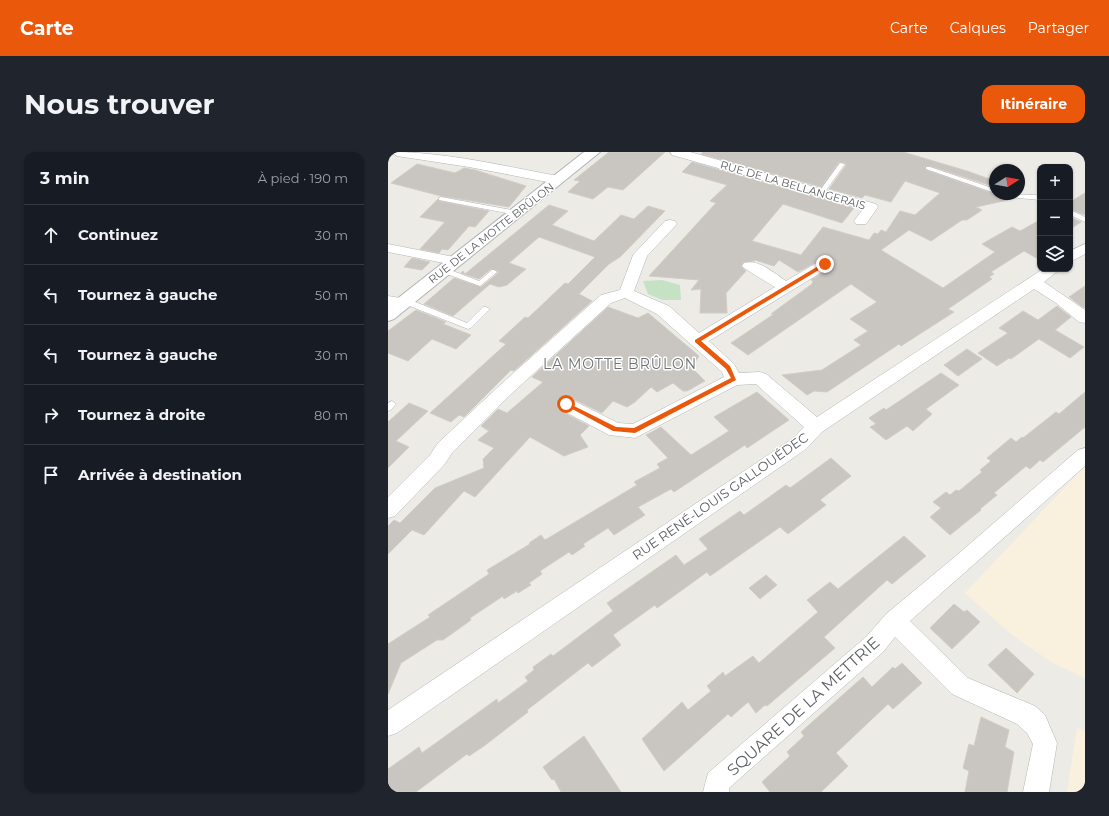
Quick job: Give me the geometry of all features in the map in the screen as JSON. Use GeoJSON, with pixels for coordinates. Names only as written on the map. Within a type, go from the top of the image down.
{"type":"FeatureCollection","features":[{"type":"Feature","properties":{"kind":"street"},"geometry":{"type":"LineString","coordinates":[[397,152],[469,163],[558,180]]}},
{"type":"Feature","properties":{"kind":"street","name":"RUE DE LA MOTTE BRÛLON"},"geometry":{"type":"LineString","coordinates":[[388,315],[398,302],[449,266],[593,152]]}},
{"type":"Feature","properties":{"kind":"street","name":"RUE DE LA BELLANGERAIS"},"geometry":{"type":"LineString","coordinates":[[676,152],[871,207],[861,221]]}},
{"type":"Feature","properties":{"kind":"street"},"geometry":{"type":"LineString","coordinates":[[626,293],[640,255],[670,224]]}},
{"type":"Feature","properties":{"kind":"street"},"geometry":{"type":"LineString","coordinates":[[388,248],[449,266]]}},
{"type":"Feature","properties":{"kind":"street"},"geometry":{"type":"LineString","coordinates":[[1073,256],[1085,248]]}},
{"type":"Feature","properties":{"kind":"street"},"geometry":{"type":"LineString","coordinates":[[697,341],[825,264]]}},
{"type":"Feature","properties":{"kind":"street"},"geometry":{"type":"LineString","coordinates":[[749,266],[760,270],[785,287]]}},
{"type":"Feature","properties":{"kind":"street","name":"RUE RENÉ-LOUIS GALLOUÉDEC"},"geometry":{"type":"LineString","coordinates":[[388,724],[799,444],[816,427],[1049,272]]}},
{"type":"Feature","properties":{"kind":"street"},"geometry":{"type":"LineString","coordinates":[[1034,282],[1061,299],[1085,318]]}},
{"type":"Feature","properties":{"kind":"street"},"geometry":{"type":"LineString","coordinates":[[388,510],[437,460],[446,448],[504,391],[606,299],[626,293],[663,310],[728,368],[734,379]]}},
{"type":"Feature","properties":{"kind":"street"},"geometry":{"type":"LineString","coordinates":[[566,404],[615,430],[635,431],[734,379],[760,378],[816,427]]}},
{"type":"Feature","properties":{"kind":"street","name":"SQUARE DE LA METTRIE"},"geometry":{"type":"LineString","coordinates":[[716,792],[717,782],[875,644],[894,620],[1085,455]]}},
{"type":"Feature","properties":{"kind":"street"},"geometry":{"type":"LineString","coordinates":[[894,620],[960,686],[1026,715],[1036,724],[1045,743],[1036,792]]}},
{"type":"Feature","properties":{"kind":"lane"},"geometry":{"type":"LineString","coordinates":[[822,192],[842,164]]}},
{"type":"Feature","properties":{"kind":"lane"},"geometry":{"type":"LineString","coordinates":[[928,168],[989,189]]}},
{"type":"Feature","properties":{"kind":"lane"},"geometry":{"type":"LineString","coordinates":[[1025,195],[1037,197]]}},
{"type":"Feature","properties":{"kind":"lane"},"geometry":{"type":"LineString","coordinates":[[441,199],[517,213]]}},
{"type":"Feature","properties":{"kind":"lane"},"geometry":{"type":"LineString","coordinates":[[1073,214],[1085,220]]}},
{"type":"Feature","properties":{"kind":"lane"},"geometry":{"type":"LineString","coordinates":[[449,266],[480,284],[494,272]]}},
{"type":"Feature","properties":{"kind":"lane"},"geometry":{"type":"LineString","coordinates":[[398,302],[468,326],[486,309]]}},
{"type":"Feature","properties":{"kind":"shaded area"},"geometry":{"type":"Polygon","coordinates":[[[1085,466],[1085,678],[1051,662],[1011,634],[965,593],[1085,466]]]}},
{"type":"Feature","properties":{"kind":"shaded area"},"geometry":{"type":"Polygon","coordinates":[[[1077,728],[1085,731],[1085,792],[1067,792],[1077,728]]]}},
{"type":"Feature","properties":{"kind":"green space"},"geometry":{"type":"Polygon","coordinates":[[[662,280],[680,285],[681,300],[662,300],[648,294],[643,281],[662,280]]]}},
{"type":"Feature","properties":{"kind":"building"},"geometry":{"type":"Polygon","coordinates":[[[609,152],[665,152],[623,190],[608,187],[593,199],[568,192],[580,181],[574,180],[609,152]]]}},
{"type":"Feature","properties":{"kind":"building"},"geometry":{"type":"Polygon","coordinates":[[[703,152],[903,152],[967,171],[989,179],[989,185],[930,166],[924,167],[926,170],[989,192],[989,200],[1008,200],[976,207],[982,210],[967,220],[962,220],[931,241],[909,230],[881,250],[943,288],[995,252],[982,244],[1012,227],[1020,231],[1037,222],[1037,258],[1024,251],[991,272],[994,274],[989,277],[992,279],[948,309],[954,312],[901,346],[899,344],[827,392],[814,391],[807,395],[782,375],[822,370],[861,345],[854,340],[868,331],[850,319],[877,302],[851,284],[748,355],[731,343],[774,314],[771,314],[812,284],[813,281],[811,280],[831,268],[833,263],[830,260],[820,260],[798,272],[779,260],[774,266],[755,260],[744,262],[741,266],[746,271],[726,293],[727,313],[700,313],[701,289],[691,290],[699,280],[649,276],[716,203],[710,201],[727,185],[682,172],[692,162],[854,208],[842,223],[783,204],[752,241],[801,255],[823,227],[869,240],[874,233],[878,234],[881,230],[886,232],[900,211],[915,215],[940,193],[905,181],[891,202],[865,195],[862,198],[829,189],[846,165],[845,163],[839,162],[821,187],[701,154],[703,152]]]}},
{"type":"Feature","properties":{"kind":"building"},"geometry":{"type":"Polygon","coordinates":[[[417,164],[455,173],[464,168],[475,170],[526,186],[509,207],[441,196],[391,183],[417,164]]]}},
{"type":"Feature","properties":{"kind":"building"},"geometry":{"type":"Polygon","coordinates":[[[1085,193],[1085,215],[1073,210],[1073,200],[1085,193]]]}},
{"type":"Feature","properties":{"kind":"building"},"geometry":{"type":"Polygon","coordinates":[[[438,199],[439,201],[489,211],[475,227],[469,226],[448,250],[442,249],[439,253],[420,249],[445,222],[420,217],[438,199]]]}},
{"type":"Feature","properties":{"kind":"building"},"geometry":{"type":"Polygon","coordinates":[[[549,205],[568,211],[552,225],[594,241],[621,215],[634,219],[648,206],[665,211],[620,257],[609,264],[579,294],[592,301],[514,371],[511,370],[464,417],[459,415],[451,422],[430,413],[506,344],[499,341],[525,317],[528,318],[565,283],[568,284],[595,257],[539,237],[509,263],[526,269],[507,285],[499,287],[490,284],[453,316],[424,304],[454,278],[481,287],[498,273],[498,271],[491,269],[479,279],[461,273],[463,271],[465,274],[549,205]]]}},
{"type":"Feature","properties":{"kind":"building"},"geometry":{"type":"Polygon","coordinates":[[[1073,218],[1081,222],[1073,227],[1073,218]]]}},
{"type":"Feature","properties":{"kind":"building"},"geometry":{"type":"Polygon","coordinates":[[[412,258],[430,262],[422,270],[404,267],[412,258]]]}},
{"type":"Feature","properties":{"kind":"building"},"geometry":{"type":"Polygon","coordinates":[[[1085,286],[1085,307],[1084,308],[1069,297],[1085,286]]]}},
{"type":"Feature","properties":{"kind":"building"},"geometry":{"type":"Polygon","coordinates":[[[1057,306],[1071,317],[1055,330],[1084,347],[1070,358],[1039,339],[1011,359],[1009,358],[997,366],[978,353],[1008,333],[999,328],[1023,311],[1038,320],[1057,306]]]}},
{"type":"Feature","properties":{"kind":"building"},"geometry":{"type":"Polygon","coordinates":[[[608,307],[638,318],[648,313],[699,356],[690,370],[692,368],[705,381],[687,391],[683,391],[673,383],[657,392],[651,387],[635,402],[627,407],[613,401],[602,413],[567,396],[560,398],[556,403],[559,410],[589,426],[580,435],[588,447],[564,456],[530,437],[475,497],[464,491],[424,535],[412,530],[388,554],[388,526],[394,520],[400,523],[435,488],[484,468],[483,459],[494,448],[478,440],[489,431],[481,426],[498,409],[507,413],[543,382],[532,377],[608,307]]]}},
{"type":"Feature","properties":{"kind":"building"},"geometry":{"type":"Polygon","coordinates":[[[416,310],[446,322],[443,324],[471,335],[456,349],[432,339],[408,361],[388,353],[388,331],[416,310]]]}},
{"type":"Feature","properties":{"kind":"building"},"geometry":{"type":"Polygon","coordinates":[[[967,349],[982,359],[958,376],[944,365],[967,349]]]}},
{"type":"Feature","properties":{"kind":"building"},"geometry":{"type":"Polygon","coordinates":[[[941,373],[959,385],[926,409],[932,414],[913,431],[907,426],[886,440],[870,427],[876,424],[869,418],[884,408],[886,410],[941,373]]]}},
{"type":"Feature","properties":{"kind":"building"},"geometry":{"type":"Polygon","coordinates":[[[757,392],[789,420],[747,448],[745,445],[674,492],[671,489],[638,507],[645,515],[614,535],[608,528],[583,544],[585,546],[572,555],[569,552],[540,571],[542,574],[529,583],[531,585],[504,599],[503,596],[470,618],[471,620],[443,640],[437,640],[401,663],[388,694],[388,644],[430,617],[428,615],[489,574],[487,570],[530,544],[529,543],[541,535],[545,540],[637,485],[634,482],[660,468],[657,464],[668,458],[646,435],[661,427],[691,455],[729,431],[714,417],[757,392]]]}},
{"type":"Feature","properties":{"kind":"building"},"geometry":{"type":"Polygon","coordinates":[[[1085,392],[1085,427],[1043,462],[1040,460],[1030,469],[1026,466],[994,493],[997,495],[980,509],[981,510],[950,535],[930,517],[941,508],[933,502],[946,492],[950,495],[956,490],[959,491],[982,472],[980,470],[991,461],[987,458],[1011,438],[1016,442],[1022,437],[1023,438],[1056,412],[1059,414],[1085,392]]]}},
{"type":"Feature","properties":{"kind":"building"},"geometry":{"type":"Polygon","coordinates":[[[409,403],[428,411],[396,441],[409,447],[388,468],[388,422],[409,403]]]}},
{"type":"Feature","properties":{"kind":"building"},"geometry":{"type":"Polygon","coordinates":[[[831,458],[851,476],[820,500],[826,505],[788,534],[780,527],[710,576],[707,572],[657,608],[655,605],[613,635],[621,645],[592,667],[588,663],[527,710],[528,712],[484,746],[469,756],[467,754],[416,792],[388,792],[388,769],[419,747],[422,753],[497,699],[498,703],[528,681],[525,677],[534,670],[533,667],[551,654],[553,656],[613,611],[607,603],[676,555],[684,565],[708,549],[699,539],[740,511],[744,515],[786,485],[790,488],[831,458]]]}},
{"type":"Feature","properties":{"kind":"building"},"geometry":{"type":"Polygon","coordinates":[[[904,536],[926,556],[892,584],[887,580],[824,637],[835,648],[767,706],[765,705],[756,713],[748,702],[731,717],[728,714],[664,771],[642,739],[682,702],[688,710],[711,691],[707,686],[723,672],[725,676],[753,656],[759,663],[818,612],[807,600],[830,582],[838,589],[904,536]]]}},
{"type":"Feature","properties":{"kind":"building"},"geometry":{"type":"Polygon","coordinates":[[[766,575],[777,585],[760,599],[749,588],[766,575]]]}},
{"type":"Feature","properties":{"kind":"building"},"geometry":{"type":"Polygon","coordinates":[[[954,604],[964,612],[967,610],[980,622],[952,649],[930,628],[954,604]]]}},
{"type":"Feature","properties":{"kind":"building"},"geometry":{"type":"Polygon","coordinates":[[[1006,648],[1034,674],[1017,693],[988,665],[1006,648]]]}},
{"type":"Feature","properties":{"kind":"building"},"geometry":{"type":"Polygon","coordinates":[[[902,663],[922,683],[893,709],[888,704],[836,753],[848,766],[821,792],[770,792],[762,782],[790,756],[787,752],[804,736],[801,732],[863,677],[872,687],[893,667],[895,669],[902,663]]]}},
{"type":"Feature","properties":{"kind":"building"},"geometry":{"type":"Polygon","coordinates":[[[981,717],[1009,730],[1005,747],[1014,752],[1007,792],[965,792],[969,771],[963,768],[969,744],[974,746],[981,717]]]}},
{"type":"Feature","properties":{"kind":"building"},"geometry":{"type":"Polygon","coordinates":[[[584,736],[621,792],[561,792],[554,779],[552,780],[543,767],[584,736]]]}},
{"type":"Feature","properties":{"kind":"district","name":"LA MOTTE BRÛLON"},"geometry":{"type":"Point","coordinates":[620,364]}},
{"type":"Feature","properties":{"kind":"route"},"geometry":{"type":"LineString","coordinates":[[566,404],[615,430],[635,431],[734,379],[728,368],[697,341],[825,264]]}}]}
